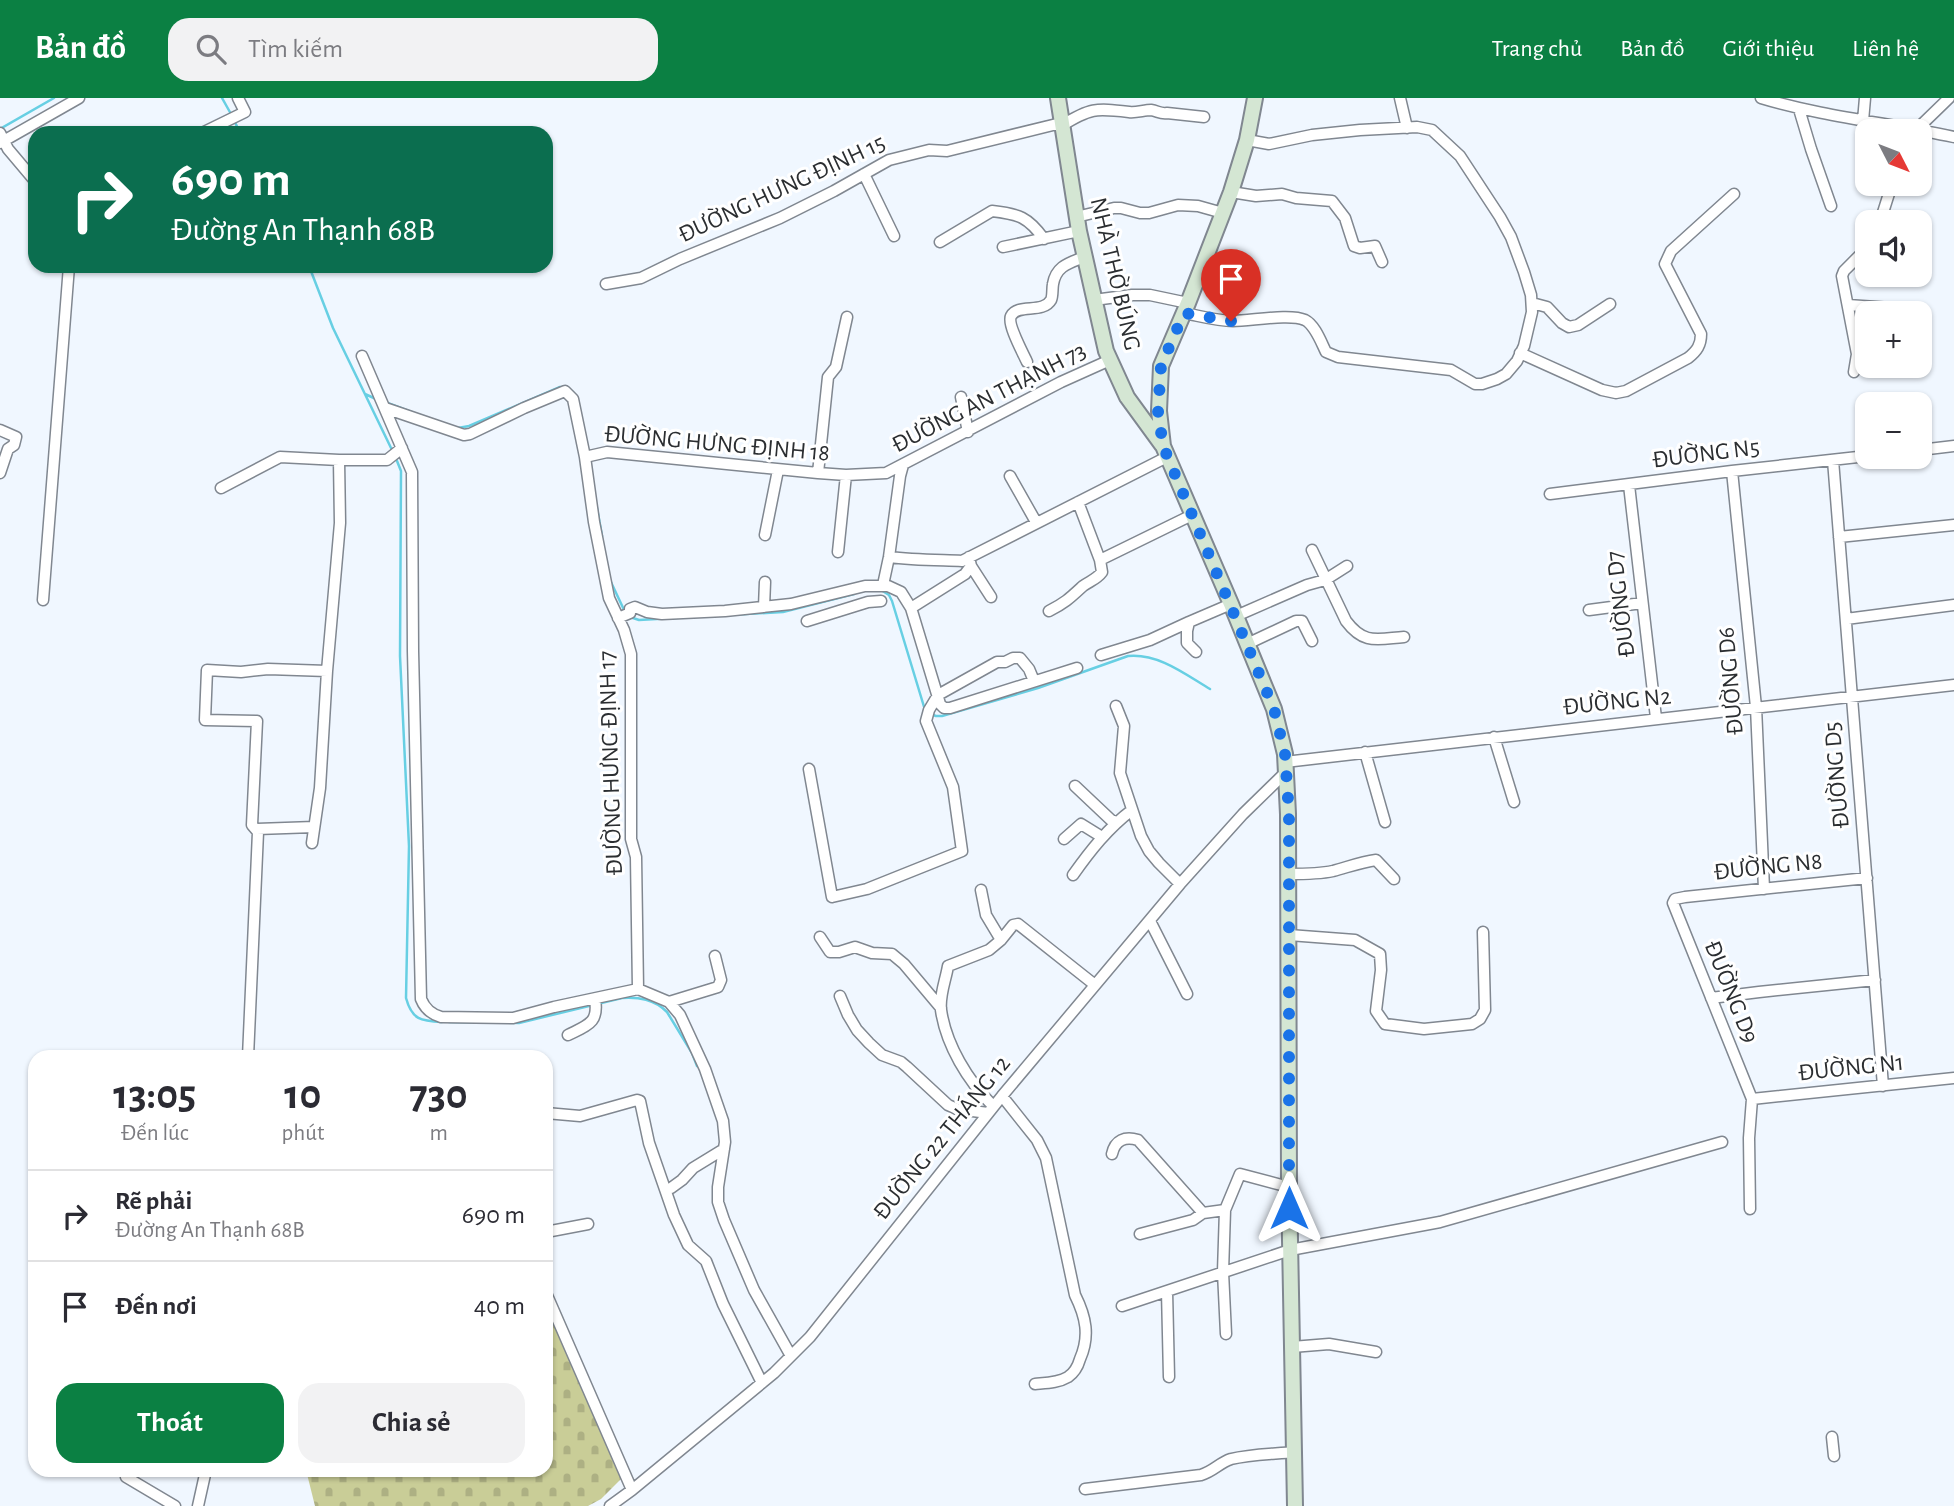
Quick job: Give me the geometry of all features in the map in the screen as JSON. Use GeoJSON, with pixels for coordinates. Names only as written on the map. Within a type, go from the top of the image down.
{"type":"FeatureCollection","features":[{"type":"Feature","properties":{"kind":"main road","name":"NHÀ THỜ BÚNG"},"geometry":{"type":"LineString","coordinates":[[1058,98],[1084,257],[1110,360],[1127,397],[1165,452]]}},
{"type":"Feature","properties":{"kind":"main road"},"geometry":{"type":"LineString","coordinates":[[1255,98],[1247,139],[1231,192],[1161,366],[1158,411],[1165,452],[1274,709],[1285,767],[1289,814],[1289,1187],[1295,1506]]}},
{"type":"Feature","properties":{"kind":"street"},"geometry":{"type":"LineString","coordinates":[[28,173],[1,138],[79,98]]}},
{"type":"Feature","properties":{"kind":"street"},"geometry":{"type":"LineString","coordinates":[[216,126],[245,112],[238,98]]}},
{"type":"Feature","properties":{"kind":"street"},"geometry":{"type":"LineString","coordinates":[[1400,98],[1407,128]]}},
{"type":"Feature","properties":{"kind":"street"},"geometry":{"type":"LineString","coordinates":[[1761,98],[1798,109],[1855,120]]}},
{"type":"Feature","properties":{"kind":"street"},"geometry":{"type":"LineString","coordinates":[[1863,119],[1865,98]]}},
{"type":"Feature","properties":{"kind":"street"},"geometry":{"type":"LineString","coordinates":[[1927,119],[1949,98]]}},
{"type":"Feature","properties":{"kind":"street","name":"ĐƯỜNG HƯNG ĐỊNH 15"},"geometry":{"type":"LineString","coordinates":[[606,284],[641,278],[780,218],[898,157],[929,150],[947,151],[1061,125],[1102,108],[1129,112],[1150,110],[1161,114],[1204,117]]}},
{"type":"Feature","properties":{"kind":"street"},"geometry":{"type":"LineString","coordinates":[[1798,109],[1831,206]]}},
{"type":"Feature","properties":{"kind":"street"},"geometry":{"type":"LineString","coordinates":[[1094,300],[1150,295],[1231,321],[1283,317],[1301,319],[1307,321],[1317,333],[1326,352],[1338,357],[1451,370],[1475,384],[1506,374],[1517,361],[1527,338],[1532,312],[1524,272],[1500,217],[1460,156],[1432,130],[1417,127],[1312,135],[1269,144],[1247,139]]}},
{"type":"Feature","properties":{"kind":"street"},"geometry":{"type":"LineString","coordinates":[[1932,133],[1954,136]]}},
{"type":"Feature","properties":{"kind":"street"},"geometry":{"type":"LineString","coordinates":[[864,174],[894,236]]}},
{"type":"Feature","properties":{"kind":"street"},"geometry":{"type":"LineString","coordinates":[[1231,192],[1256,196],[1282,194],[1332,201],[1345,218],[1354,246],[1375,246],[1381,262]]}},
{"type":"Feature","properties":{"kind":"street"},"geometry":{"type":"LineString","coordinates":[[1520,353],[1592,386],[1616,393],[1626,391],[1688,358],[1697,351],[1702,334],[1665,264],[1671,251],[1734,194]]}},
{"type":"Feature","properties":{"kind":"street"},"geometry":{"type":"LineString","coordinates":[[1003,247],[1044,239],[1114,208],[1140,214],[1178,205],[1198,206],[1223,213]]}},
{"type":"Feature","properties":{"kind":"street"},"geometry":{"type":"LineString","coordinates":[[940,242],[992,211],[1020,217],[1032,223],[1044,239]]}},
{"type":"Feature","properties":{"kind":"street"},"geometry":{"type":"LineString","coordinates":[[1027,362],[1010,323],[1011,316],[1015,311],[1041,307],[1048,303],[1052,298],[1054,277],[1058,270],[1084,257]]}},
{"type":"Feature","properties":{"kind":"street"},"geometry":{"type":"LineString","coordinates":[[1854,372],[1857,354],[1842,276],[1855,260]]}},
{"type":"Feature","properties":{"kind":"street"},"geometry":{"type":"LineString","coordinates":[[43,600],[68,273]]}},
{"type":"Feature","properties":{"kind":"street"},"geometry":{"type":"LineString","coordinates":[[1532,303],[1547,307],[1569,327],[1578,325],[1610,304]]}},
{"type":"Feature","properties":{"kind":"street"},"geometry":{"type":"LineString","coordinates":[[1848,304],[1855,305]]}},
{"type":"Feature","properties":{"kind":"street"},"geometry":{"type":"LineString","coordinates":[[818,473],[828,377],[836,367],[847,317]]}},
{"type":"Feature","properties":{"kind":"street"},"geometry":{"type":"LineString","coordinates":[[362,356],[412,472],[421,999],[428,1011],[441,1017],[513,1018],[596,1003],[638,989],[669,1002],[680,1015],[710,1083],[723,1121],[724,1149],[718,1202],[724,1220],[754,1290],[791,1356]]}},
{"type":"Feature","properties":{"kind":"street","name":"ĐƯỜNG AN THẠNH 73"},"geometry":{"type":"LineString","coordinates":[[846,475],[886,473],[1061,382],[1110,360]]}},
{"type":"Feature","properties":{"kind":"street","name":"ĐƯỜNG HƯNG ĐỊNH 17"},"geometry":{"type":"LineString","coordinates":[[385,408],[464,435],[565,391],[573,399],[609,598],[631,654],[631,839],[636,857],[638,989]]}},
{"type":"Feature","properties":{"kind":"street"},"geometry":{"type":"LineString","coordinates":[[961,397],[968,432]]}},
{"type":"Feature","properties":{"kind":"street"},"geometry":{"type":"LineString","coordinates":[[0,430],[16,437],[7,452],[0,473]]}},
{"type":"Feature","properties":{"kind":"street"},"geometry":{"type":"LineString","coordinates":[[1932,449],[1954,446]]}},
{"type":"Feature","properties":{"kind":"street"},"geometry":{"type":"LineString","coordinates":[[221,488],[280,457],[387,460],[400,449]]}},
{"type":"Feature","properties":{"kind":"street","name":"ĐƯỜNG HƯNG ĐỊNH 18"},"geometry":{"type":"LineString","coordinates":[[585,457],[607,452],[846,475]]}},
{"type":"Feature","properties":{"kind":"street"},"geometry":{"type":"LineString","coordinates":[[911,608],[965,574],[970,562],[1165,452]]}},
{"type":"Feature","properties":{"kind":"street","name":"ĐƯỜNG N5"},"geometry":{"type":"LineString","coordinates":[[1550,494],[1855,457]]}},
{"type":"Feature","properties":{"kind":"street"},"geometry":{"type":"LineString","coordinates":[[312,843],[320,788],[340,523],[339,460]]}},
{"type":"Feature","properties":{"kind":"street","name":"ĐƯỜNG D5"},"geometry":{"type":"LineString","coordinates":[[1833,460],[1883,1086]]}},
{"type":"Feature","properties":{"kind":"street"},"geometry":{"type":"LineString","coordinates":[[883,585],[903,465]]}},
{"type":"Feature","properties":{"kind":"street"},"geometry":{"type":"LineString","coordinates":[[765,535],[778,470]]}},
{"type":"Feature","properties":{"kind":"street","name":"ĐƯỜNG D6"},"geometry":{"type":"LineString","coordinates":[[1732,471],[1756,707],[1764,889]]}},
{"type":"Feature","properties":{"kind":"street"},"geometry":{"type":"LineString","coordinates":[[838,552],[846,475]]}},
{"type":"Feature","properties":{"kind":"street"},"geometry":{"type":"LineString","coordinates":[[1010,476],[1036,523]]}},
{"type":"Feature","properties":{"kind":"street","name":"ĐƯỜNG D7"},"geometry":{"type":"LineString","coordinates":[[1629,485],[1656,718]]}},
{"type":"Feature","properties":{"kind":"street"},"geometry":{"type":"LineString","coordinates":[[1049,611],[1066,602],[1086,584],[1100,576],[1100,560],[1078,502]]}},
{"type":"Feature","properties":{"kind":"street"},"geometry":{"type":"LineString","coordinates":[[1100,560],[1192,515]]}},
{"type":"Feature","properties":{"kind":"street"},"geometry":{"type":"LineString","coordinates":[[1839,537],[1954,525]]}},
{"type":"Feature","properties":{"kind":"street"},"geometry":{"type":"LineString","coordinates":[[1312,550],[1346,621],[1357,635],[1378,639],[1404,637]]}},
{"type":"Feature","properties":{"kind":"street"},"geometry":{"type":"LineString","coordinates":[[889,557],[970,562]]}},
{"type":"Feature","properties":{"kind":"street"},"geometry":{"type":"LineString","coordinates":[[970,562],[990,597]]}},
{"type":"Feature","properties":{"kind":"street"},"geometry":{"type":"LineString","coordinates":[[1101,655],[1150,640],[1189,622],[1325,580],[1347,566]]}},
{"type":"Feature","properties":{"kind":"street"},"geometry":{"type":"LineString","coordinates":[[764,607],[765,582]]}},
{"type":"Feature","properties":{"kind":"street"},"geometry":{"type":"LineString","coordinates":[[807,621],[883,585],[901,592],[911,608],[940,704],[944,708],[1077,668]]}},
{"type":"Feature","properties":{"kind":"street"},"geometry":{"type":"LineString","coordinates":[[618,618],[635,607],[662,614],[725,611],[867,593],[880,601]]}},
{"type":"Feature","properties":{"kind":"street"},"geometry":{"type":"LineString","coordinates":[[1589,610],[1642,603]]}},
{"type":"Feature","properties":{"kind":"street"},"geometry":{"type":"LineString","coordinates":[[1846,619],[1954,606]]}},
{"type":"Feature","properties":{"kind":"street"},"geometry":{"type":"LineString","coordinates":[[1247,644],[1296,621],[1302,621],[1312,641]]}},
{"type":"Feature","properties":{"kind":"street"},"geometry":{"type":"LineString","coordinates":[[1189,622],[1187,643],[1196,652]]}},
{"type":"Feature","properties":{"kind":"street"},"geometry":{"type":"LineString","coordinates":[[809,769],[832,897],[867,889],[962,851],[953,787],[926,721],[938,695],[997,662],[1017,657],[1029,669],[1034,681]]}},
{"type":"Feature","properties":{"kind":"street"},"geometry":{"type":"LineString","coordinates":[[314,827],[257,829],[252,825],[257,721],[205,720],[207,670],[327,671]]}},
{"type":"Feature","properties":{"kind":"street","name":"ĐƯỜNG N2"},"geometry":{"type":"LineString","coordinates":[[1285,767],[1365,752],[1954,685]]}},
{"type":"Feature","properties":{"kind":"street"},"geometry":{"type":"LineString","coordinates":[[1116,705],[1124,726],[1125,738],[1120,773],[1141,836],[1149,851],[1180,884]]}},
{"type":"Feature","properties":{"kind":"street"},"geometry":{"type":"LineString","coordinates":[[1494,737],[1514,802]]}},
{"type":"Feature","properties":{"kind":"street"},"geometry":{"type":"LineString","coordinates":[[1365,752],[1385,822]]}},
{"type":"Feature","properties":{"kind":"street","name":"ĐƯỜNG 22 THÁNG 12"},"geometry":{"type":"LineString","coordinates":[[610,1506],[762,1383],[810,1337],[990,1110],[1180,884],[1285,767]]}},
{"type":"Feature","properties":{"kind":"street"},"geometry":{"type":"LineString","coordinates":[[1075,786],[1111,820],[1117,822]]}},
{"type":"Feature","properties":{"kind":"street"},"geometry":{"type":"LineString","coordinates":[[1073,875],[1102,837],[1132,810]]}},
{"type":"Feature","properties":{"kind":"street"},"geometry":{"type":"LineString","coordinates":[[1064,839],[1081,824],[1102,837]]}},
{"type":"Feature","properties":{"kind":"street"},"geometry":{"type":"LineString","coordinates":[[248,1050],[257,829]]}},
{"type":"Feature","properties":{"kind":"street"},"geometry":{"type":"LineString","coordinates":[[1289,874],[1332,871],[1358,862],[1376,860],[1394,879]]}},
{"type":"Feature","properties":{"kind":"street","name":"ĐƯỜNG N8"},"geometry":{"type":"LineString","coordinates":[[1674,901],[1685,897],[1867,878]]}},
{"type":"Feature","properties":{"kind":"street"},"geometry":{"type":"LineString","coordinates":[[981,890],[986,915],[1001,940]]}},
{"type":"Feature","properties":{"kind":"street","name":"ĐƯỜNG D9"},"geometry":{"type":"LineString","coordinates":[[1674,901],[1674,908],[1752,1099]]}},
{"type":"Feature","properties":{"kind":"street"},"geometry":{"type":"LineString","coordinates":[[1150,921],[1187,994]]}},
{"type":"Feature","properties":{"kind":"street"},"geometry":{"type":"LineString","coordinates":[[990,1110],[951,1047],[941,1008],[948,966],[989,950],[1013,925],[1018,924],[1095,985]]}},
{"type":"Feature","properties":{"kind":"street"},"geometry":{"type":"LineString","coordinates":[[1289,935],[1355,940],[1380,954],[1381,970],[1376,1010],[1385,1024],[1424,1029],[1472,1024],[1480,1019],[1485,1010],[1483,932]]}},
{"type":"Feature","properties":{"kind":"street"},"geometry":{"type":"LineString","coordinates":[[820,937],[830,952],[839,953],[855,947],[872,953],[892,954],[904,964],[941,1008]]}},
{"type":"Feature","properties":{"kind":"street"},"geometry":{"type":"LineString","coordinates":[[669,1002],[718,987],[721,980],[715,956]]}},
{"type":"Feature","properties":{"kind":"street"},"geometry":{"type":"LineString","coordinates":[[1711,998],[1875,981]]}},
{"type":"Feature","properties":{"kind":"street"},"geometry":{"type":"LineString","coordinates":[[840,996],[857,1030],[882,1055],[901,1062],[948,1105],[957,1109],[990,1110]]}},
{"type":"Feature","properties":{"kind":"street"},"geometry":{"type":"LineString","coordinates":[[568,1035],[592,1022],[596,1014],[596,1003]]}},
{"type":"Feature","properties":{"kind":"street","name":"ĐƯỜNG N1"},"geometry":{"type":"LineString","coordinates":[[1752,1099],[1954,1079]]}},
{"type":"Feature","properties":{"kind":"street"},"geometry":{"type":"LineString","coordinates":[[1002,1096],[1037,1140],[1046,1158],[1075,1295],[1086,1325],[1087,1340],[1073,1372],[1052,1383],[1035,1384]]}},
{"type":"Feature","properties":{"kind":"street"},"geometry":{"type":"LineString","coordinates":[[1750,1209],[1749,1138],[1752,1099]]}},
{"type":"Feature","properties":{"kind":"street"},"geometry":{"type":"LineString","coordinates":[[553,1114],[580,1116],[640,1101],[649,1143],[674,1215],[688,1245],[706,1261],[723,1304],[762,1383]]}},
{"type":"Feature","properties":{"kind":"street"},"geometry":{"type":"LineString","coordinates":[[1112,1154],[1119,1140],[1138,1140],[1203,1213]]}},
{"type":"Feature","properties":{"kind":"street"},"geometry":{"type":"LineString","coordinates":[[1122,1306],[1290,1250],[1440,1222],[1722,1142]]}},
{"type":"Feature","properties":{"kind":"street"},"geometry":{"type":"LineString","coordinates":[[671,1188],[693,1168],[724,1149]]}},
{"type":"Feature","properties":{"kind":"street"},"geometry":{"type":"LineString","coordinates":[[1226,1334],[1223,1272],[1225,1210],[1240,1174],[1289,1187]]}},
{"type":"Feature","properties":{"kind":"street"},"geometry":{"type":"LineString","coordinates":[[1140,1234],[1192,1220],[1203,1213],[1225,1210]]}},
{"type":"Feature","properties":{"kind":"street"},"geometry":{"type":"LineString","coordinates":[[553,1231],[588,1224]]}},
{"type":"Feature","properties":{"kind":"street"},"geometry":{"type":"LineString","coordinates":[[1167,1291],[1169,1377]]}},
{"type":"Feature","properties":{"kind":"street"},"geometry":{"type":"LineString","coordinates":[[553,1309],[632,1490]]}},
{"type":"Feature","properties":{"kind":"street"},"geometry":{"type":"LineString","coordinates":[[1292,1347],[1329,1344],[1376,1352]]}},
{"type":"Feature","properties":{"kind":"street"},"geometry":{"type":"LineString","coordinates":[[1832,1437],[1834,1455]]}},
{"type":"Feature","properties":{"kind":"street"},"geometry":{"type":"LineString","coordinates":[[1085,1489],[1201,1475],[1234,1458],[1294,1452]]}},
{"type":"Feature","properties":{"kind":"street"},"geometry":{"type":"LineString","coordinates":[[125,1477],[175,1506]]}},
{"type":"Feature","properties":{"kind":"street"},"geometry":{"type":"LineString","coordinates":[[198,1506],[204,1477]]}},
{"type":"Feature","properties":{"kind":"green space"},"geometry":{"type":"Polygon","coordinates":[[[553,1313],[624,1476],[601,1499],[588,1506],[315,1506],[308,1477],[553,1477],[553,1313]]]}},
{"type":"Feature","properties":{"kind":"waterway"},"geometry":{"type":"LineString","coordinates":[[0,129],[54,98]]}},
{"type":"Feature","properties":{"kind":"waterway"},"geometry":{"type":"LineString","coordinates":[[222,98],[231,114]]}},
{"type":"Feature","properties":{"kind":"waterway"},"geometry":{"type":"LineString","coordinates":[[234,120],[237,126]]}},
{"type":"Feature","properties":{"kind":"waterway"},"geometry":{"type":"LineString","coordinates":[[312,273],[333,328],[392,450]]}},
{"type":"Feature","properties":{"kind":"waterway"},"geometry":{"type":"LineString","coordinates":[[458,428],[469,426],[560,387],[569,389],[575,395],[580,412]]}},
{"type":"Feature","properties":{"kind":"waterway"},"geometry":{"type":"LineString","coordinates":[[365,394],[376,399]]}},
{"type":"Feature","properties":{"kind":"waterway"},"geometry":{"type":"LineString","coordinates":[[385,402],[422,416]]}},
{"type":"Feature","properties":{"kind":"waterway"},"geometry":{"type":"LineString","coordinates":[[395,456],[401,471],[400,656],[409,846],[406,998],[411,1011],[418,1018],[442,1022]]}},
{"type":"Feature","properties":{"kind":"waterway"},"geometry":{"type":"LineString","coordinates":[[597,508],[602,536]]}},
{"type":"Feature","properties":{"kind":"waterway"},"geometry":{"type":"LineString","coordinates":[[610,580],[625,612]]}},
{"type":"Feature","properties":{"kind":"waterway"},"geometry":{"type":"LineString","coordinates":[[881,590],[889,595],[892,601],[925,710]]}},
{"type":"Feature","properties":{"kind":"waterway"},"geometry":{"type":"LineString","coordinates":[[630,617],[639,620],[783,612],[854,594]]}},
{"type":"Feature","properties":{"kind":"waterway"},"geometry":{"type":"LineString","coordinates":[[930,714],[942,716],[1038,688],[1128,656],[1161,661],[1210,689]]}},
{"type":"Feature","properties":{"kind":"waterway"},"geometry":{"type":"LineString","coordinates":[[449,1022],[519,1023],[622,998],[640,999],[657,1004],[667,1012],[697,1066]]}},
{"type":"Feature","properties":{"kind":"route"},"geometry":{"type":"LineString","coordinates":[[1231,321],[1184,313],[1161,366],[1158,411],[1163,446],[1274,709],[1285,754],[1289,814],[1289,1208]]}}]}
